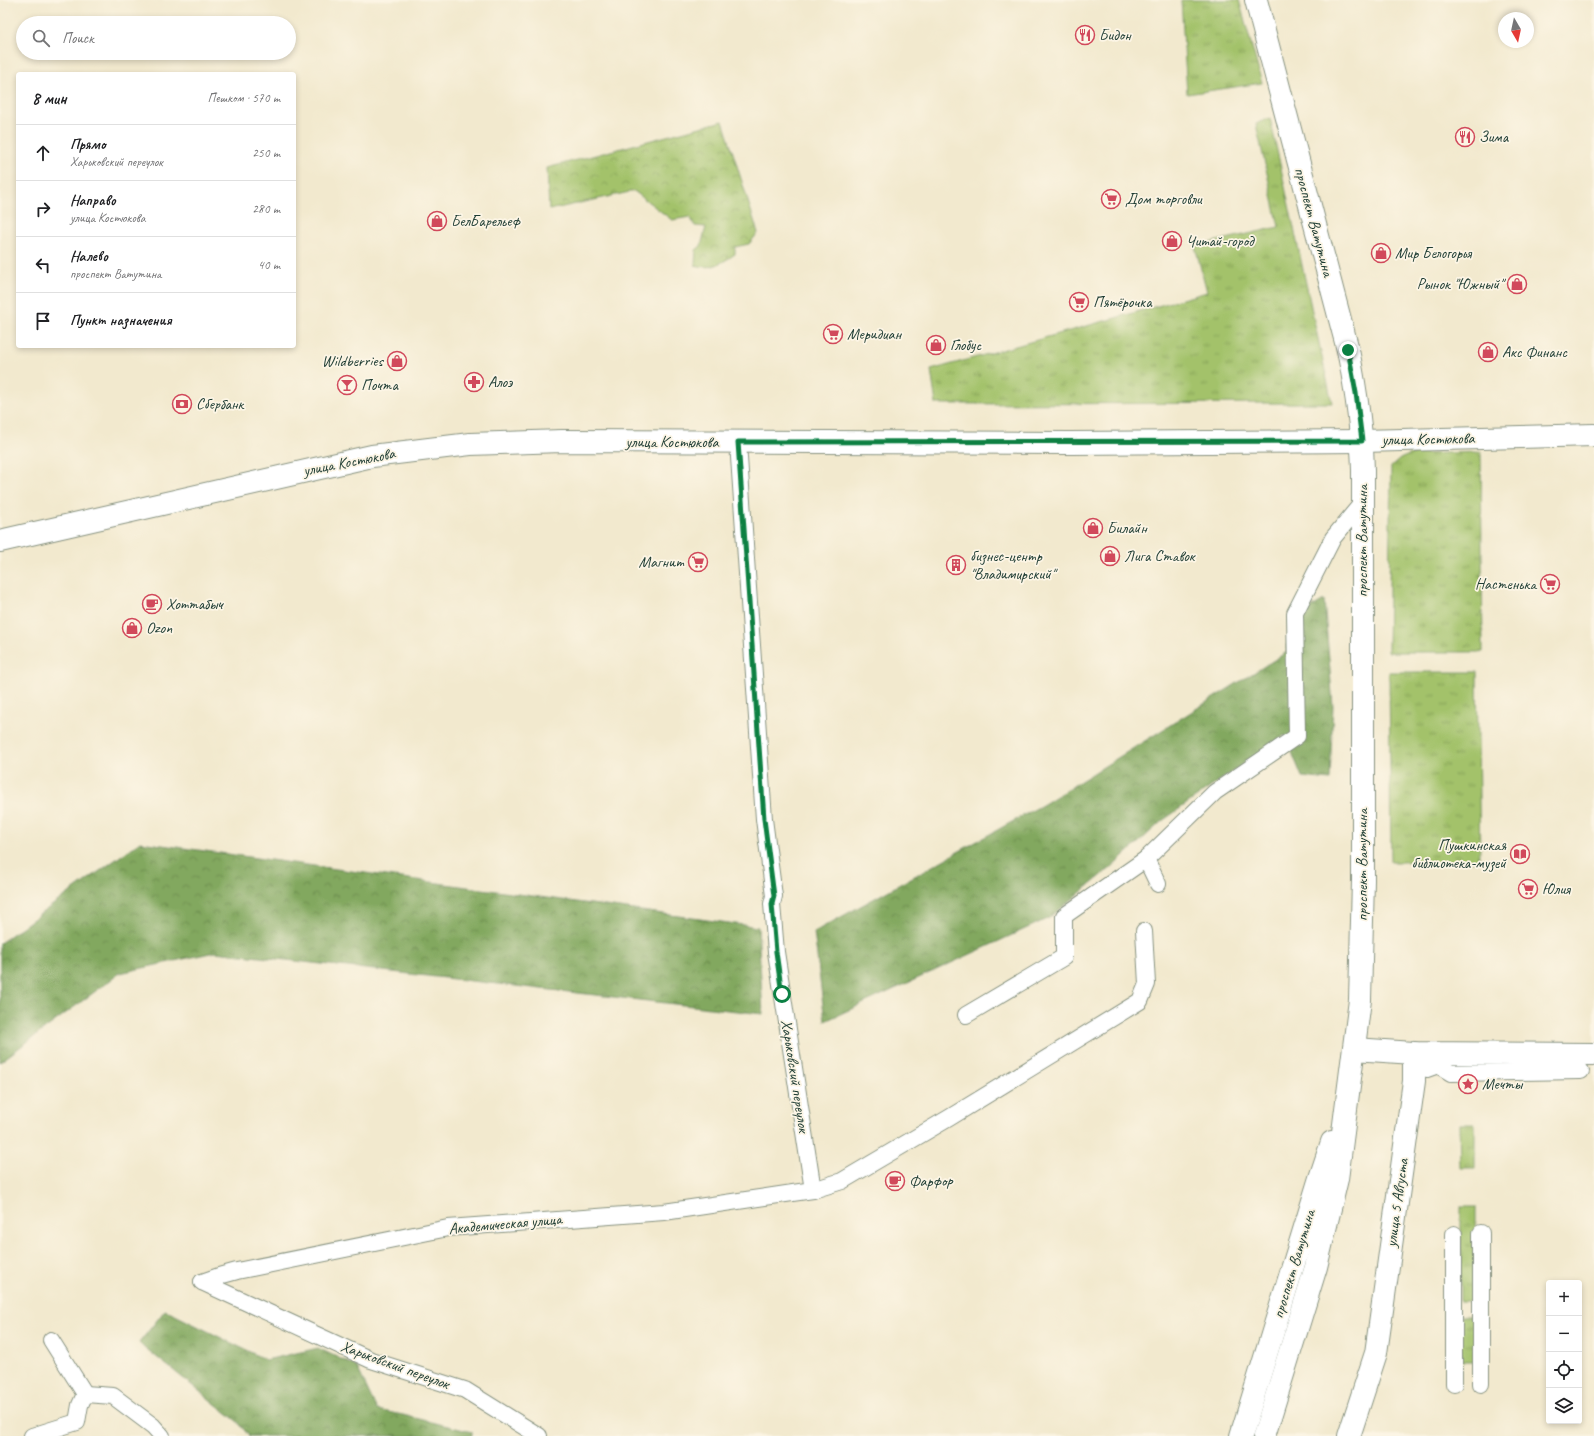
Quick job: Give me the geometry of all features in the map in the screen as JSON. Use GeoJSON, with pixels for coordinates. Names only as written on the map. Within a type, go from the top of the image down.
{"type":"FeatureCollection","features":[{"type":"Feature","properties":{"kind":"main road","name":"проспект Ватутина"},"geometry":{"type":"LineString","coordinates":[[1256,0],[1348,350],[1356,393],[1362,441],[1363,880],[1360,1000],[1337,1179],[1316,1268],[1264,1436]]}},
{"type":"Feature","properties":{"kind":"main road","name":"улица Костюкова"},"geometry":{"type":"LineString","coordinates":[[0,541],[372,456],[477,444],[562,441],[1362,441],[1594,435]]}},
{"type":"Feature","properties":{"kind":"main road"},"geometry":{"type":"LineString","coordinates":[[1354,1050],[1437,1067],[1588,1063]]}},
{"type":"Feature","properties":{"kind":"main road","name":"улица 5 Августа"},"geometry":{"type":"LineString","coordinates":[[1349,1436],[1376,1353],[1414,1081],[1437,1067]]}},
{"type":"Feature","properties":{"kind":"main road","name":"проспект Ватутина"},"geometry":{"type":"LineString","coordinates":[[1241,1436],[1320,1178],[1349,1093]]}},
{"type":"Feature","properties":{"kind":"street","name":"Харьковский переулок"},"geometry":{"type":"LineString","coordinates":[[738,442],[764,819],[774,896],[772,904],[776,952],[813,1190]]}},
{"type":"Feature","properties":{"kind":"street"},"geometry":{"type":"LineString","coordinates":[[966,1015],[1064,957],[1064,916],[1146,860],[1215,792],[1296,736],[1295,613],[1333,538],[1362,503]]}},
{"type":"Feature","properties":{"kind":"street"},"geometry":{"type":"LineString","coordinates":[[1146,860],[1158,884]]}},
{"type":"Feature","properties":{"kind":"street"},"geometry":{"type":"LineString","coordinates":[[813,1190],[842,1181],[1140,1002],[1147,984],[1144,931]]}},
{"type":"Feature","properties":{"kind":"street"},"geometry":{"type":"LineString","coordinates":[[1437,1067],[1485,1077],[1588,1063]]}},
{"type":"Feature","properties":{"kind":"street","name":"Академическая улица"},"geometry":{"type":"LineString","coordinates":[[202,1282],[237,1271],[448,1228],[664,1212],[813,1190]]}},
{"type":"Feature","properties":{"kind":"street"},"geometry":{"type":"LineString","coordinates":[[1454,1234],[1454,1384]]}},
{"type":"Feature","properties":{"kind":"street"},"geometry":{"type":"LineString","coordinates":[[1480,1234],[1481,1384]]}},
{"type":"Feature","properties":{"kind":"street","name":"Харьковский переулок"},"geometry":{"type":"LineString","coordinates":[[202,1282],[371,1360],[465,1390],[539,1436]]}},
{"type":"Feature","properties":{"kind":"street"},"geometry":{"type":"LineString","coordinates":[[51,1340],[85,1394]]}},
{"type":"Feature","properties":{"kind":"street"},"geometry":{"type":"LineString","coordinates":[[32,1436],[78,1429],[80,1405],[85,1394]]}},
{"type":"Feature","properties":{"kind":"street"},"geometry":{"type":"LineString","coordinates":[[85,1394],[114,1396],[153,1426],[162,1436]]}},
{"type":"Feature","properties":{"kind":"green space"},"geometry":{"type":"Polygon","coordinates":[[[1181,0],[1239,0],[1262,83],[1187,94],[1181,0]]]}},
{"type":"Feature","properties":{"kind":"green space"},"geometry":{"type":"Polygon","coordinates":[[[1270,118],[1332,403],[936,404],[931,370],[1207,292],[1195,246],[1279,227],[1256,124],[1270,118]]]}},
{"type":"Feature","properties":{"kind":"green space"},"geometry":{"type":"Polygon","coordinates":[[[723,121],[758,233],[749,244],[735,247],[735,254],[720,263],[706,267],[695,265],[696,250],[701,246],[706,227],[695,226],[690,217],[672,220],[634,191],[549,210],[547,168],[723,121]]]}},
{"type":"Feature","properties":{"kind":"green space"},"geometry":{"type":"Polygon","coordinates":[[[1481,452],[1483,652],[1388,652],[1391,467],[1400,459],[1411,454],[1481,452]]]}},
{"type":"Feature","properties":{"kind":"green space"},"geometry":{"type":"Polygon","coordinates":[[[1324,600],[1333,706],[1330,780],[1302,777],[1285,735],[1162,821],[1112,867],[1049,918],[825,1021],[814,932],[1044,804],[1287,652],[1290,620],[1324,600]]]}},
{"type":"Feature","properties":{"kind":"green space"},"geometry":{"type":"Polygon","coordinates":[[[1389,672],[1477,672],[1480,861],[1391,862],[1389,672]]]}},
{"type":"Feature","properties":{"kind":"green space"},"geometry":{"type":"Polygon","coordinates":[[[140,842],[758,927],[763,1014],[215,952],[120,973],[0,1062],[0,943],[140,842]]]}},
{"type":"Feature","properties":{"kind":"green space"},"geometry":{"type":"Polygon","coordinates":[[[1459,1124],[1475,1124],[1475,1168],[1460,1168],[1459,1124]]]}},
{"type":"Feature","properties":{"kind":"green space"},"geometry":{"type":"Polygon","coordinates":[[[1461,1207],[1476,1207],[1476,1302],[1461,1302],[1461,1207]]]}},
{"type":"Feature","properties":{"kind":"green space"},"geometry":{"type":"Polygon","coordinates":[[[165,1310],[266,1360],[318,1348],[357,1367],[377,1410],[472,1432],[472,1436],[249,1436],[238,1422],[139,1343],[165,1310]]]}},
{"type":"Feature","properties":{"kind":"green space"},"geometry":{"type":"Polygon","coordinates":[[[1461,1316],[1476,1316],[1476,1361],[1461,1361],[1461,1316]]]}},
{"type":"Feature","properties":{"kind":"place","name":"Бидон"},"geometry":{"type":"Point","coordinates":[1085,35]}},
{"type":"Feature","properties":{"kind":"place","name":"Зима"},"geometry":{"type":"Point","coordinates":[1465,137]}},
{"type":"Feature","properties":{"kind":"place","name":"Дом торговли"},"geometry":{"type":"Point","coordinates":[1111,199]}},
{"type":"Feature","properties":{"kind":"place","name":"БелБарельеф"},"geometry":{"type":"Point","coordinates":[437,221]}},
{"type":"Feature","properties":{"kind":"place","name":"Читай-город"},"geometry":{"type":"Point","coordinates":[1172,241]}},
{"type":"Feature","properties":{"kind":"place","name":"Мир Белогорья"},"geometry":{"type":"Point","coordinates":[1381,253]}},
{"type":"Feature","properties":{"kind":"place","name":"Рынок \"Южный\""},"geometry":{"type":"Point","coordinates":[1517,284]}},
{"type":"Feature","properties":{"kind":"place","name":"Пятёрочка"},"geometry":{"type":"Point","coordinates":[1079,302]}},
{"type":"Feature","properties":{"kind":"place","name":"Меридиан"},"geometry":{"type":"Point","coordinates":[833,334]}},
{"type":"Feature","properties":{"kind":"place","name":"Глобус"},"geometry":{"type":"Point","coordinates":[936,345]}},
{"type":"Feature","properties":{"kind":"place","name":"Акс Финанс"},"geometry":{"type":"Point","coordinates":[1488,352]}},
{"type":"Feature","properties":{"kind":"place","name":"Wildberries"},"geometry":{"type":"Point","coordinates":[397,361]}},
{"type":"Feature","properties":{"kind":"place","name":"Алоэ"},"geometry":{"type":"Point","coordinates":[474,382]}},
{"type":"Feature","properties":{"kind":"place","name":"Почта"},"geometry":{"type":"Point","coordinates":[347,385]}},
{"type":"Feature","properties":{"kind":"place","name":"Сбербанк"},"geometry":{"type":"Point","coordinates":[182,404]}},
{"type":"Feature","properties":{"kind":"place","name":"Билайн"},"geometry":{"type":"Point","coordinates":[1093,528]}},
{"type":"Feature","properties":{"kind":"place","name":"Лига Ставок"},"geometry":{"type":"Point","coordinates":[1110,556]}},
{"type":"Feature","properties":{"kind":"place","name":"Магнит"},"geometry":{"type":"Point","coordinates":[698,562]}},
{"type":"Feature","properties":{"kind":"place","name":"бизнес-центр \"Владимирский\""},"geometry":{"type":"Point","coordinates":[956,565]}},
{"type":"Feature","properties":{"kind":"place","name":"Настенька"},"geometry":{"type":"Point","coordinates":[1550,584]}},
{"type":"Feature","properties":{"kind":"place","name":"Хоттабыч"},"geometry":{"type":"Point","coordinates":[152,604]}},
{"type":"Feature","properties":{"kind":"place","name":"Ozon"},"geometry":{"type":"Point","coordinates":[132,628]}},
{"type":"Feature","properties":{"kind":"place","name":"Пушкинская библиотека-музей"},"geometry":{"type":"Point","coordinates":[1520,854]}},
{"type":"Feature","properties":{"kind":"place","name":"Юлия"},"geometry":{"type":"Point","coordinates":[1528,889]}},
{"type":"Feature","properties":{"kind":"place","name":"Мечты"},"geometry":{"type":"Point","coordinates":[1468,1084]}},
{"type":"Feature","properties":{"kind":"place","name":"Фарфор"},"geometry":{"type":"Point","coordinates":[895,1181]}},
{"type":"Feature","properties":{"kind":"route"},"geometry":{"type":"LineString","coordinates":[[782,994],[776,952],[772,904],[774,896],[764,819],[738,442],[1070,443],[1362,441],[1356,393],[1348,350]]}}]}
